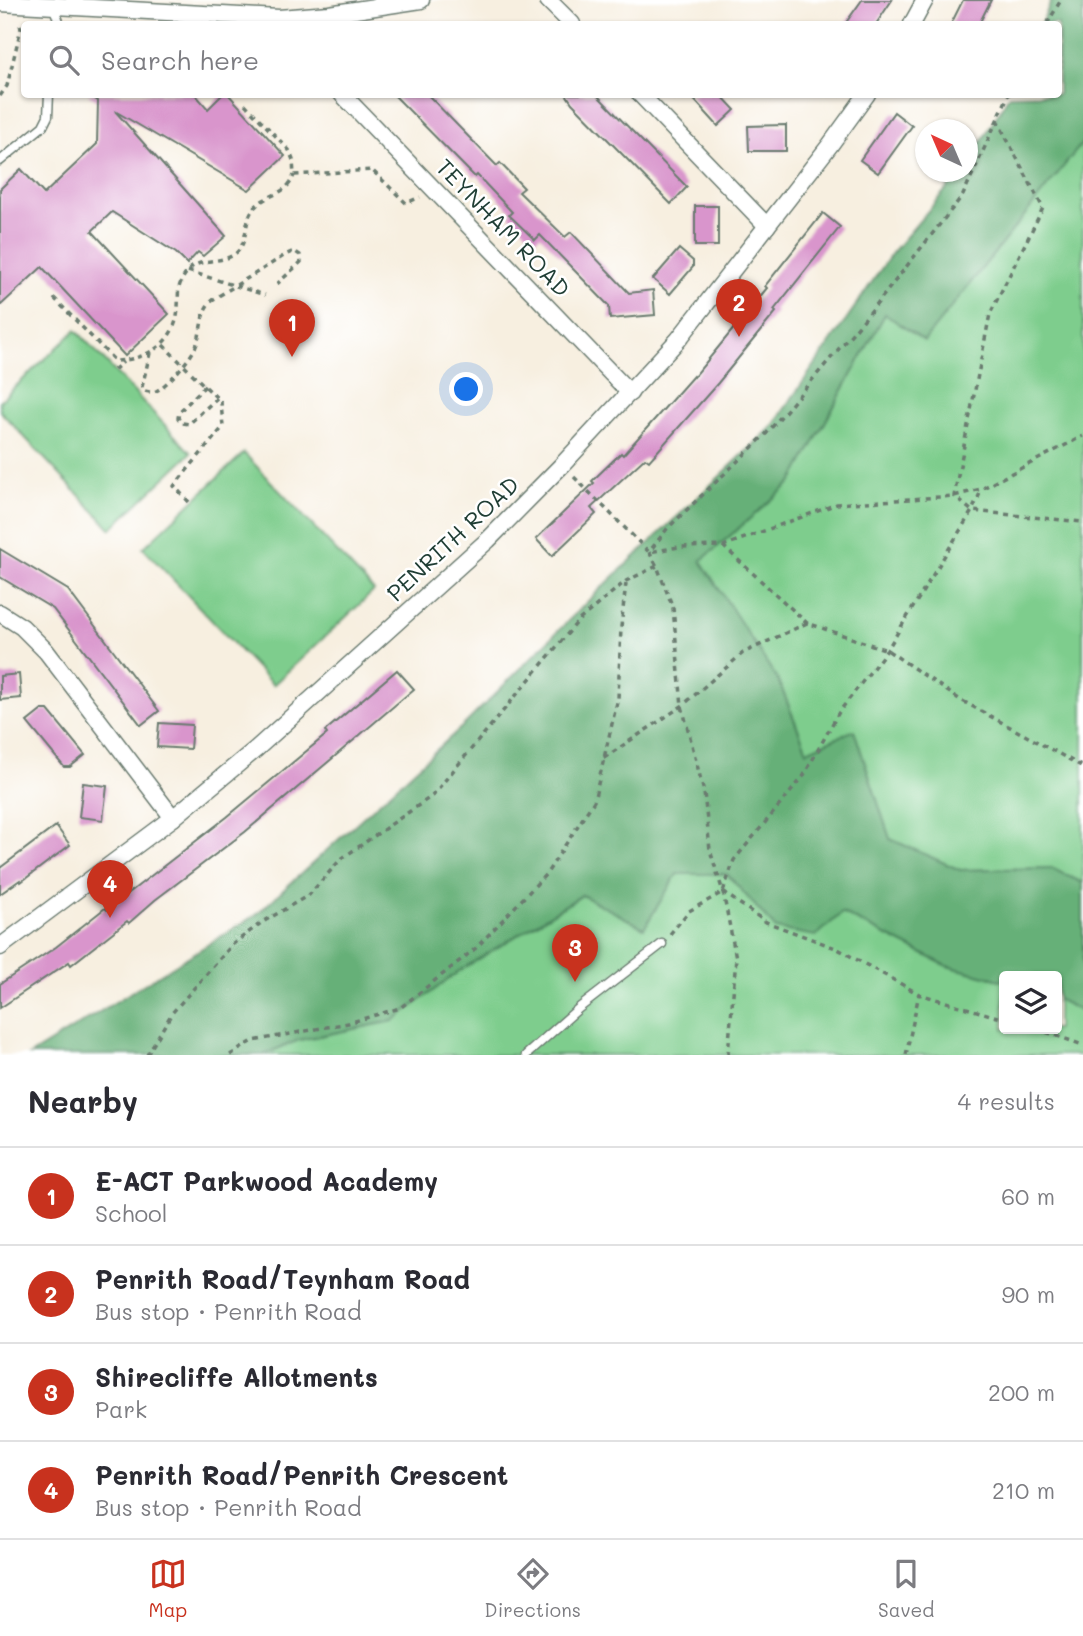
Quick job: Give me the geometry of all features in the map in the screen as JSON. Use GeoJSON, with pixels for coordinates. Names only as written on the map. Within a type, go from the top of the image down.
{"type":"FeatureCollection","features":[{"type":"Feature","properties":{"kind":"street"},"geometry":{"type":"LineString","coordinates":[[6,3],[281,21],[379,4],[421,0]]}},
{"type":"Feature","properties":{"kind":"street"},"geometry":{"type":"LineString","coordinates":[[548,0],[569,21]]}},
{"type":"Feature","properties":{"kind":"street"},"geometry":{"type":"LineString","coordinates":[[914,21],[925,0]]}},
{"type":"Feature","properties":{"kind":"street","name":"TEYNHAM ROAD"},"geometry":{"type":"LineString","coordinates":[[346,98],[630,393]]}},
{"type":"Feature","properties":{"kind":"street"},"geometry":{"type":"LineString","coordinates":[[644,98],[767,226]]}},
{"type":"Feature","properties":{"kind":"street","name":"PENRITH ROAD"},"geometry":{"type":"LineString","coordinates":[[0,947],[173,818],[353,663],[488,540],[562,466],[678,340],[864,98]]}},
{"type":"Feature","properties":{"kind":"street"},"geometry":{"type":"LineString","coordinates":[[0,613],[22,627],[46,651],[173,818]]}},
{"type":"Feature","properties":{"kind":"lane"},"geometry":{"type":"LineString","coordinates":[[53,6],[59,21]]}},
{"type":"Feature","properties":{"kind":"lane"},"geometry":{"type":"LineString","coordinates":[[0,161],[43,126],[48,116],[50,98]]}},
{"type":"Feature","properties":{"kind":"lane"},"geometry":{"type":"LineString","coordinates":[[526,1055],[579,1008],[662,944]]}},
{"type":"Feature","properties":{"kind":"path"},"geometry":{"type":"LineString","coordinates":[[1049,21],[1061,0]]}},
{"type":"Feature","properties":{"kind":"path"},"geometry":{"type":"LineString","coordinates":[[0,96],[7,86],[21,28],[6,3]]}},
{"type":"Feature","properties":{"kind":"path"},"geometry":{"type":"LineString","coordinates":[[649,552],[667,529],[766,433],[872,310],[963,195],[1008,98]]}},
{"type":"Feature","properties":{"kind":"path"},"geometry":{"type":"LineString","coordinates":[[54,298],[115,361],[150,353],[163,345],[172,332],[178,307],[176,292],[188,271],[197,263],[225,258],[236,253],[243,243],[253,209],[291,184],[294,175],[289,150],[245,104]]}},
{"type":"Feature","properties":{"kind":"path"},"geometry":{"type":"LineString","coordinates":[[954,496],[990,314],[1042,208],[997,120]]}},
{"type":"Feature","properties":{"kind":"path"},"geometry":{"type":"LineString","coordinates":[[294,175],[372,170],[406,203],[426,195],[427,183]]}},
{"type":"Feature","properties":{"kind":"path"},"geometry":{"type":"LineString","coordinates":[[150,353],[142,387],[145,391],[157,390],[184,364],[197,344],[205,307],[212,300],[287,254],[294,251],[300,254],[301,262],[277,285]]}},
{"type":"Feature","properties":{"kind":"path"},"geometry":{"type":"LineString","coordinates":[[188,271],[265,295]]}},
{"type":"Feature","properties":{"kind":"path"},"geometry":{"type":"LineString","coordinates":[[163,345],[221,402],[223,427],[174,486],[190,503]]}},
{"type":"Feature","properties":{"kind":"path"},"geometry":{"type":"LineString","coordinates":[[114,370],[124,361]]}},
{"type":"Feature","properties":{"kind":"path"},"geometry":{"type":"LineString","coordinates":[[205,386],[179,412],[178,418],[182,423],[189,424],[217,398]]}},
{"type":"Feature","properties":{"kind":"path"},"geometry":{"type":"LineString","coordinates":[[649,552],[679,547],[723,547],[837,504],[954,496],[981,489],[1083,436]]}},
{"type":"Feature","properties":{"kind":"path"},"geometry":{"type":"LineString","coordinates":[[562,466],[649,552],[673,608],[681,706],[704,792],[710,850],[723,892],[736,958],[728,1055]]}},
{"type":"Feature","properties":{"kind":"path"},"geometry":{"type":"LineString","coordinates":[[662,944],[689,911],[723,892],[734,860],[803,777],[839,712],[887,650],[972,511],[981,489]]}},
{"type":"Feature","properties":{"kind":"path"},"geometry":{"type":"LineString","coordinates":[[954,496],[972,511],[1083,522]]}},
{"type":"Feature","properties":{"kind":"path"},"geometry":{"type":"LineString","coordinates":[[723,547],[807,623],[887,650],[959,699],[1083,767]]}},
{"type":"Feature","properties":{"kind":"path"},"geometry":{"type":"LineString","coordinates":[[147,1055],[148,1049],[172,1013],[233,944],[261,923],[309,895],[341,859],[432,796],[579,620],[626,581],[657,566]]}},
{"type":"Feature","properties":{"kind":"path"},"geometry":{"type":"LineString","coordinates":[[230,1055],[253,1041],[348,1023],[400,1009],[477,948],[547,873],[594,801],[618,698],[626,581]]}},
{"type":"Feature","properties":{"kind":"path"},"geometry":{"type":"LineString","coordinates":[[604,758],[681,706],[743,653],[807,623]]}},
{"type":"Feature","properties":{"kind":"path"},"geometry":{"type":"LineString","coordinates":[[723,892],[766,922],[836,948],[919,994],[999,1018]]}},
{"type":"Feature","properties":{"kind":"path"},"geometry":{"type":"LineString","coordinates":[[906,1055],[919,994]]}},
{"type":"Feature","properties":{"kind":"path"},"geometry":{"type":"LineString","coordinates":[[1051,1034],[1083,1045]]}},
{"type":"Feature","properties":{"kind":"green space"},"geometry":{"type":"Polygon","coordinates":[[[1052,0],[1083,0],[1083,142],[924,341],[885,314],[792,482],[701,561],[779,682],[807,751],[854,730],[890,839],[960,870],[1051,868],[1083,883],[1083,1012],[1062,1002],[1062,971],[999,971],[999,980],[947,966],[842,913],[816,936],[776,929],[727,874],[677,874],[644,928],[582,895],[459,971],[393,1021],[299,1040],[262,1055],[30,1055],[257,914],[466,723],[591,598],[772,427],[892,253],[952,182],[978,182],[978,147],[1007,98],[1062,98],[1062,21],[1042,21],[1052,0]]]}},
{"type":"Feature","properties":{"kind":"green space"},"geometry":{"type":"Polygon","coordinates":[[[1083,142],[1083,883],[1051,868],[960,870],[890,839],[854,731],[807,751],[779,682],[700,561],[792,482],[885,314],[924,341],[1083,142]]]}},
{"type":"Feature","properties":{"kind":"green space"},"geometry":{"type":"Polygon","coordinates":[[[76,330],[191,453],[111,529],[0,411],[0,401],[76,330]]]}},
{"type":"Feature","properties":{"kind":"green space"},"geometry":{"type":"Polygon","coordinates":[[[244,453],[374,591],[273,685],[143,548],[244,453]]]}},
{"type":"Feature","properties":{"kind":"green space"},"geometry":{"type":"Polygon","coordinates":[[[677,874],[727,874],[777,929],[842,913],[947,966],[999,980],[999,1034],[1062,1034],[1062,1002],[1083,1012],[1083,1055],[262,1055],[299,1040],[393,1021],[459,971],[583,895],[644,928],[677,874]]]}},
{"type":"Feature","properties":{"kind":"building"},"geometry":{"type":"Polygon","coordinates":[[[862,0],[892,0],[878,21],[847,21],[862,0]]]}},
{"type":"Feature","properties":{"kind":"building"},"geometry":{"type":"Polygon","coordinates":[[[963,0],[991,0],[980,21],[952,21],[963,0]]]}},
{"type":"Feature","properties":{"kind":"building"},"geometry":{"type":"Polygon","coordinates":[[[94,98],[198,98],[208,109],[219,98],[232,98],[285,156],[249,190],[115,111],[226,236],[203,256],[198,252],[187,264],[176,253],[112,212],[92,231],[169,314],[125,356],[42,267],[0,306],[0,189],[21,169],[44,194],[97,144],[98,101],[94,98]]]}},
{"type":"Feature","properties":{"kind":"building"},"geometry":{"type":"Polygon","coordinates":[[[397,98],[431,98],[497,166],[500,163],[524,188],[519,192],[565,237],[571,232],[629,293],[653,290],[655,315],[610,319],[609,306],[540,235],[535,240],[509,215],[512,212],[477,175],[475,177],[397,98]]]}},
{"type":"Feature","properties":{"kind":"building"},"geometry":{"type":"Polygon","coordinates":[[[569,98],[600,98],[687,187],[671,204],[569,98]]]}},
{"type":"Feature","properties":{"kind":"building"},"geometry":{"type":"Polygon","coordinates":[[[693,98],[724,98],[735,110],[718,126],[693,98]]]}},
{"type":"Feature","properties":{"kind":"building"},"geometry":{"type":"Polygon","coordinates":[[[894,112],[912,126],[878,173],[860,160],[894,112]]]}},
{"type":"Feature","properties":{"kind":"building"},"geometry":{"type":"Polygon","coordinates":[[[786,125],[786,151],[749,151],[748,126],[786,125]]]}},
{"type":"Feature","properties":{"kind":"building"},"geometry":{"type":"Polygon","coordinates":[[[695,206],[718,206],[718,246],[695,246],[695,206]]]}},
{"type":"Feature","properties":{"kind":"building"},"geometry":{"type":"Polygon","coordinates":[[[823,213],[840,227],[774,310],[776,312],[649,461],[645,458],[591,508],[596,514],[552,556],[536,539],[621,453],[623,455],[694,377],[767,288],[765,286],[823,213]]]}},
{"type":"Feature","properties":{"kind":"building"},"geometry":{"type":"Polygon","coordinates":[[[679,249],[693,261],[693,267],[670,294],[653,279],[679,249]]]}},
{"type":"Feature","properties":{"kind":"building"},"geometry":{"type":"Polygon","coordinates":[[[0,549],[68,590],[159,711],[141,725],[53,609],[0,577],[0,549]]]}},
{"type":"Feature","properties":{"kind":"building"},"geometry":{"type":"Polygon","coordinates":[[[397,670],[414,689],[245,832],[129,923],[127,921],[71,965],[69,962],[0,1008],[0,984],[56,947],[105,908],[107,910],[227,817],[327,734],[325,731],[397,670]]]}},
{"type":"Feature","properties":{"kind":"building"},"geometry":{"type":"Polygon","coordinates":[[[19,674],[21,698],[0,700],[0,676],[19,674]]]}},
{"type":"Feature","properties":{"kind":"building"},"geometry":{"type":"Polygon","coordinates":[[[42,710],[48,710],[85,755],[70,767],[64,767],[27,722],[42,710]]]}},
{"type":"Feature","properties":{"kind":"building"},"geometry":{"type":"Polygon","coordinates":[[[159,723],[192,725],[190,749],[157,747],[159,723]]]}},
{"type":"Feature","properties":{"kind":"building"},"geometry":{"type":"Polygon","coordinates":[[[83,783],[107,786],[103,820],[79,817],[83,783]]]}},
{"type":"Feature","properties":{"kind":"building"},"geometry":{"type":"Polygon","coordinates":[[[56,826],[70,845],[21,882],[20,880],[0,894],[0,868],[56,826]]]}},
{"type":"Feature","properties":{"kind":"place","name":"Penrith Road/Teynham Road"},"geometry":{"type":"Point","coordinates":[739,337]}},
{"type":"Feature","properties":{"kind":"place","name":"E-ACT Parkwood Academy"},"geometry":{"type":"Point","coordinates":[292,357]}},
{"type":"Feature","properties":{"kind":"place","name":"Penrith Road/Penrith Crescent"},"geometry":{"type":"Point","coordinates":[110,918]}},
{"type":"Feature","properties":{"kind":"place","name":"Shirecliffe Allotments"},"geometry":{"type":"Point","coordinates":[575,982]}}]}
